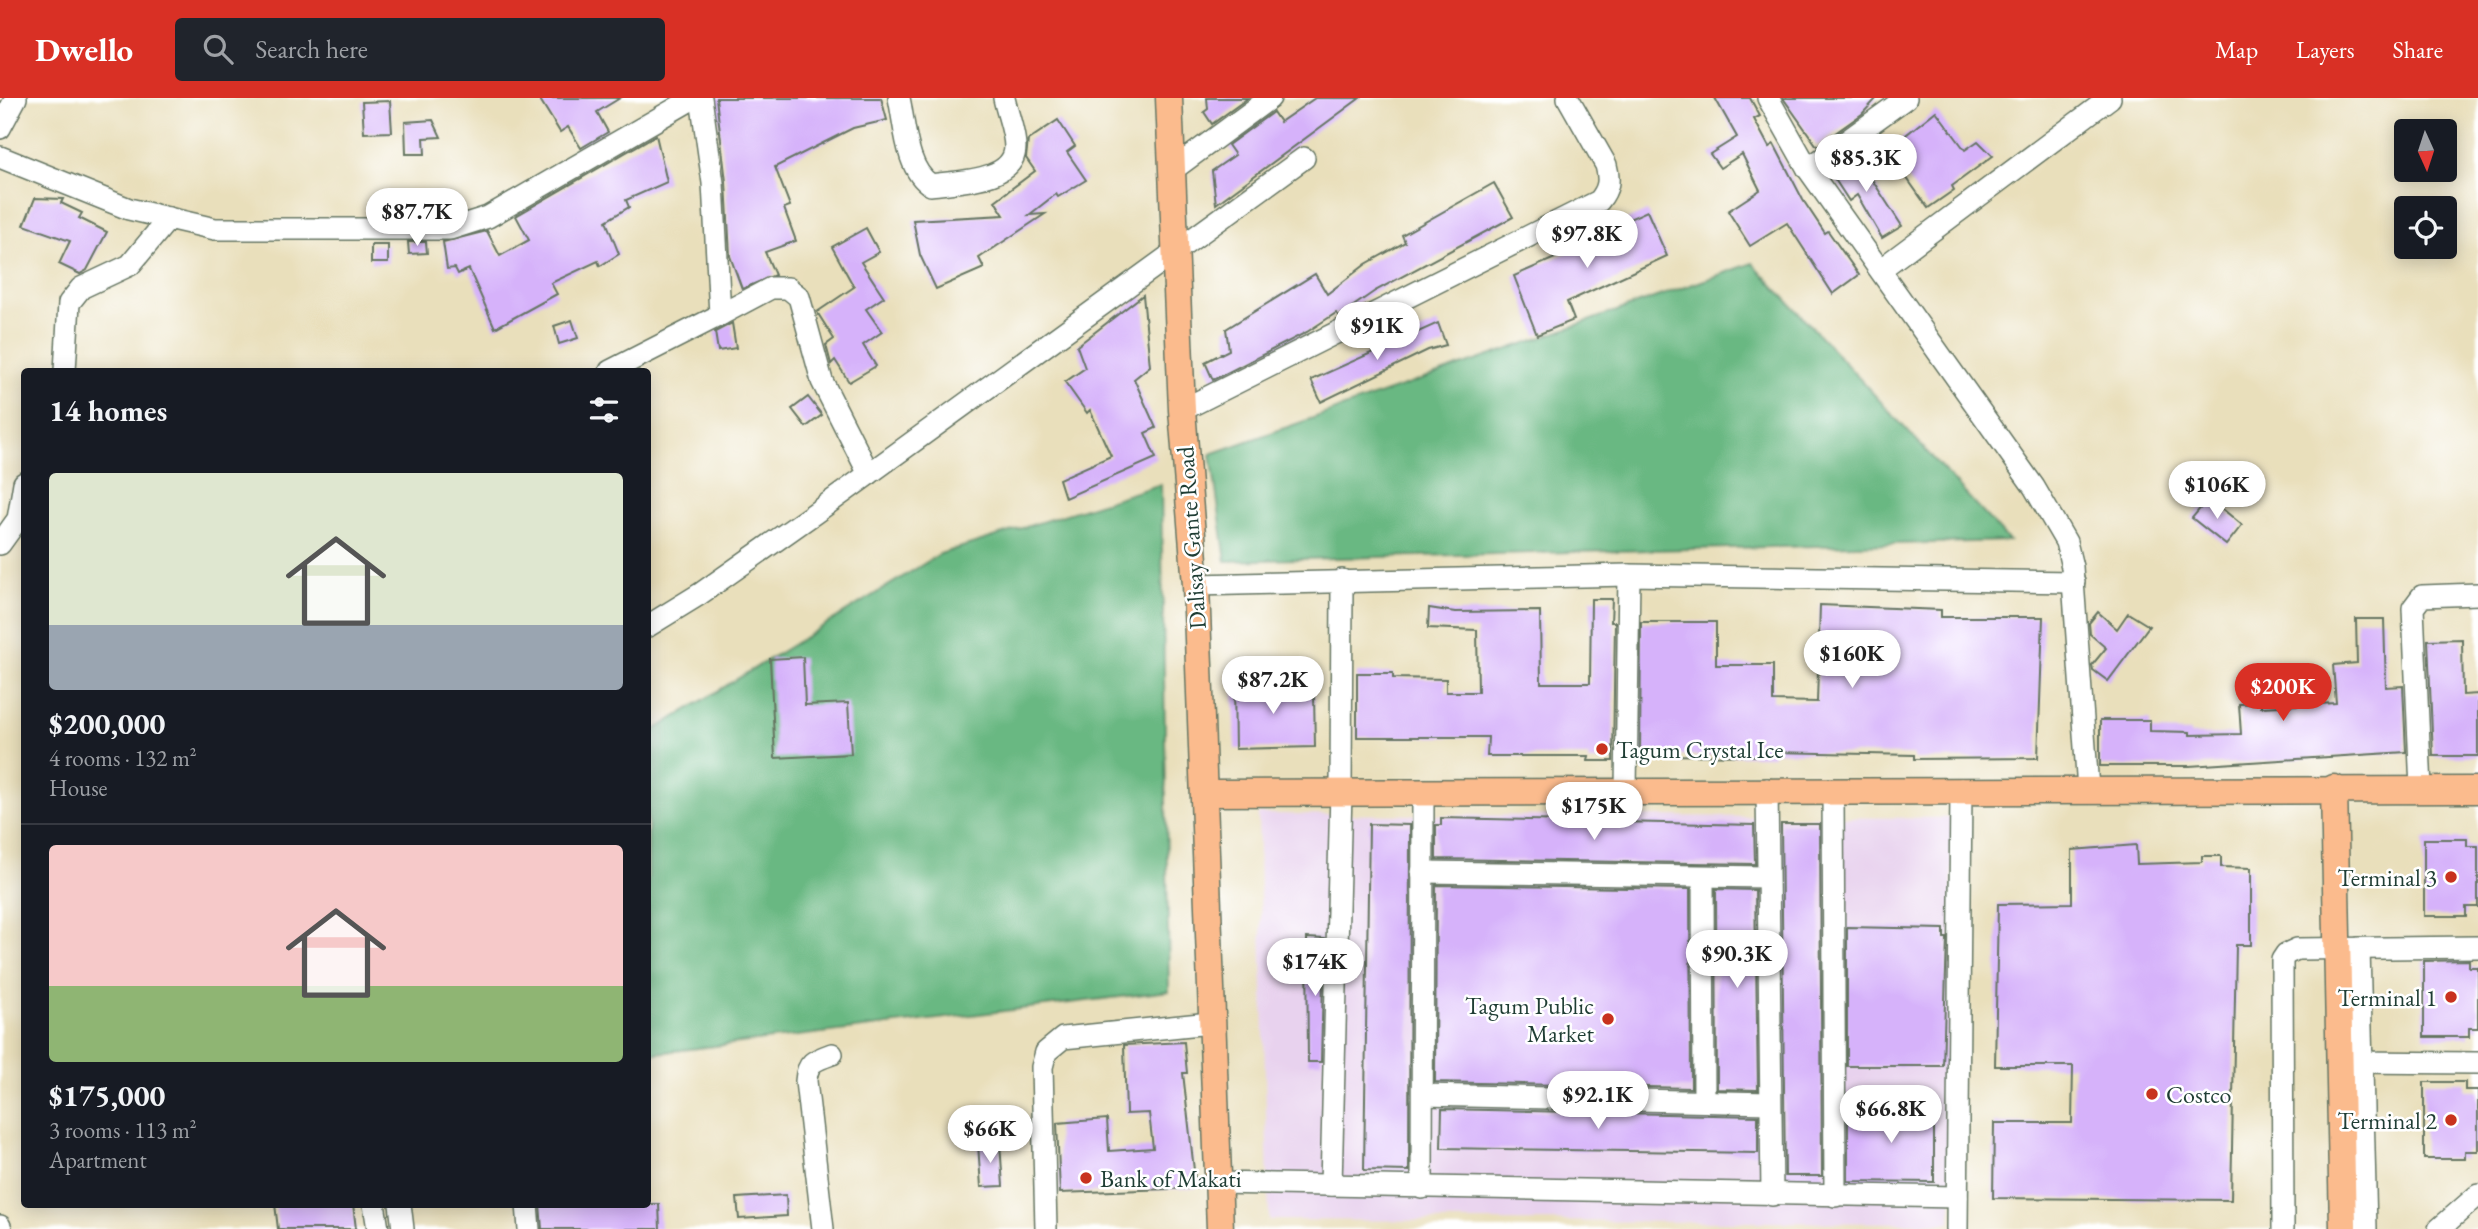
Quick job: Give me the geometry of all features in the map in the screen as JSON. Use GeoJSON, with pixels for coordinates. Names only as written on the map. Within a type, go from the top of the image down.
{"type":"FeatureCollection","features":[{"type":"Feature","properties":{"kind":"main road","name":"Dalisay Gante Road"},"geometry":{"type":"LineString","coordinates":[[1169,98],[1182,410],[1196,585],[1205,793],[1210,1023],[1220,1229]]}},
{"type":"Feature","properties":{"kind":"main road"},"geometry":{"type":"LineString","coordinates":[[2334,788],[2348,948],[2350,1062],[2343,1229]]}},
{"type":"Feature","properties":{"kind":"main road"},"geometry":{"type":"LineString","coordinates":[[1205,793],[1767,789],[2478,790]]}},
{"type":"Feature","properties":{"kind":"street"},"geometry":{"type":"LineString","coordinates":[[0,128],[16,98]]}},
{"type":"Feature","properties":{"kind":"street"},"geometry":{"type":"LineString","coordinates":[[0,157],[129,209],[215,229],[450,229],[488,217],[694,98]]}},
{"type":"Feature","properties":{"kind":"street"},"geometry":{"type":"LineString","coordinates":[[701,98],[713,183],[720,315]]}},
{"type":"Feature","properties":{"kind":"street"},"geometry":{"type":"LineString","coordinates":[[899,98],[913,161],[921,179],[931,186],[1001,172],[1012,163],[1015,147],[1004,98]]}},
{"type":"Feature","properties":{"kind":"street"},"geometry":{"type":"LineString","coordinates":[[1171,171],[1270,98]]}},
{"type":"Feature","properties":{"kind":"street"},"geometry":{"type":"LineString","coordinates":[[1182,410],[1599,201],[1607,192],[1609,177],[1606,164],[1568,98]]}},
{"type":"Feature","properties":{"kind":"street"},"geometry":{"type":"LineString","coordinates":[[1768,98],[1808,169],[2054,518],[2066,542],[2074,582],[2088,789]]}},
{"type":"Feature","properties":{"kind":"street"},"geometry":{"type":"LineString","coordinates":[[1808,169],[1906,98]]}},
{"type":"Feature","properties":{"kind":"street"},"geometry":{"type":"LineString","coordinates":[[1881,269],[2110,98]]}},
{"type":"Feature","properties":{"kind":"street"},"geometry":{"type":"LineString","coordinates":[[651,624],[701,594],[1304,158]]}},
{"type":"Feature","properties":{"kind":"street"},"geometry":{"type":"LineString","coordinates":[[65,368],[69,303],[81,288],[130,265],[169,218]]}},
{"type":"Feature","properties":{"kind":"street"},"geometry":{"type":"LineString","coordinates":[[616,368],[771,289],[788,288],[799,297],[822,381],[869,474]]}},
{"type":"Feature","properties":{"kind":"street"},"geometry":{"type":"LineString","coordinates":[[0,544],[18,519],[21,501]]}},
{"type":"Feature","properties":{"kind":"street"},"geometry":{"type":"LineString","coordinates":[[1196,585],[1629,575],[2074,582]]}},
{"type":"Feature","properties":{"kind":"street"},"geometry":{"type":"LineString","coordinates":[[1626,790],[1629,575]]}},
{"type":"Feature","properties":{"kind":"street"},"geometry":{"type":"LineString","coordinates":[[1331,1185],[1341,791],[1342,580]]}},
{"type":"Feature","properties":{"kind":"street"},"geometry":{"type":"LineString","coordinates":[[2421,789],[2413,608],[2421,596],[2478,594]]}},
{"type":"Feature","properties":{"kind":"street"},"geometry":{"type":"LineString","coordinates":[[1767,789],[1772,1195]]}},
{"type":"Feature","properties":{"kind":"street"},"geometry":{"type":"LineString","coordinates":[[1957,1229],[1961,789]]}},
{"type":"Feature","properties":{"kind":"street"},"geometry":{"type":"LineString","coordinates":[[1833,790],[1835,1196]]}},
{"type":"Feature","properties":{"kind":"street"},"geometry":{"type":"LineString","coordinates":[[1422,1188],[1423,791]]}},
{"type":"Feature","properties":{"kind":"street"},"geometry":{"type":"LineString","coordinates":[[1422,872],[1767,877]]}},
{"type":"Feature","properties":{"kind":"street"},"geometry":{"type":"LineString","coordinates":[[1703,878],[1704,1100]]}},
{"type":"Feature","properties":{"kind":"street"},"geometry":{"type":"LineString","coordinates":[[2283,1229],[2280,966],[2286,954],[2291,951],[2348,948],[2478,947]]}},
{"type":"Feature","properties":{"kind":"street"},"geometry":{"type":"LineString","coordinates":[[1046,1229],[1041,1067],[1046,1052],[1063,1038],[1210,1023]]}},
{"type":"Feature","properties":{"kind":"street"},"geometry":{"type":"LineString","coordinates":[[823,1229],[806,1082],[807,1068],[812,1061],[832,1054]]}},
{"type":"Feature","properties":{"kind":"street"},"geometry":{"type":"LineString","coordinates":[[2365,1229],[2350,1062],[2478,1063]]}},
{"type":"Feature","properties":{"kind":"street"},"geometry":{"type":"LineString","coordinates":[[1423,1095],[1770,1103]]}},
{"type":"Feature","properties":{"kind":"street"},"geometry":{"type":"LineString","coordinates":[[1217,1183],[1957,1197]]}},
{"type":"Feature","properties":{"kind":"street"},"geometry":{"type":"LineString","coordinates":[[2440,1229],[2478,1195]]}},
{"type":"Feature","properties":{"kind":"street"},"geometry":{"type":"LineString","coordinates":[[375,1208],[378,1229]]}},
{"type":"Feature","properties":{"kind":"street"},"geometry":{"type":"LineString","coordinates":[[400,1208],[403,1229]]}},
{"type":"Feature","properties":{"kind":"street"},"geometry":{"type":"LineString","coordinates":[[527,1208],[528,1229]]}},
{"type":"Feature","properties":{"kind":"shaded area","name":"Tagum Public Market"},"geometry":{"type":"Polygon","coordinates":[[[1258,814],[1952,818],[1951,1223],[1269,1220],[1258,814]]]}},
{"type":"Feature","properties":{"kind":"green space"},"geometry":{"type":"Polygon","coordinates":[[[1753,263],[2009,541],[1226,561],[1211,454],[1753,263]]]}},
{"type":"Feature","properties":{"kind":"green space"},"geometry":{"type":"Polygon","coordinates":[[[1161,484],[1169,991],[651,1054],[651,732],[940,554],[1161,484]]]}},
{"type":"Feature","properties":{"kind":"building"},"geometry":{"type":"Polygon","coordinates":[[[539,98],[620,98],[597,112],[608,132],[581,148],[568,127],[560,132],[539,98]]]}},
{"type":"Feature","properties":{"kind":"building"},"geometry":{"type":"Polygon","coordinates":[[[716,98],[881,98],[887,120],[853,128],[775,167],[790,206],[784,208],[796,241],[765,252],[775,275],[742,289],[730,256],[726,182],[716,98]]]}},
{"type":"Feature","properties":{"kind":"building"},"geometry":{"type":"Polygon","coordinates":[[[1207,98],[1248,98],[1212,124],[1204,112],[1208,109],[1207,98]]]}},
{"type":"Feature","properties":{"kind":"building"},"geometry":{"type":"Polygon","coordinates":[[[1315,98],[1360,98],[1216,204],[1212,171],[1235,155],[1228,145],[1273,112],[1280,122],[1315,98]]]}},
{"type":"Feature","properties":{"kind":"building"},"geometry":{"type":"Polygon","coordinates":[[[1715,98],[1750,98],[1760,116],[1754,119],[1769,147],[1774,144],[1803,200],[1825,233],[1828,231],[1859,275],[1833,294],[1787,223],[1750,246],[1728,211],[1760,190],[1742,154],[1720,168],[1710,154],[1737,137],[1715,98]]]}},
{"type":"Feature","properties":{"kind":"building"},"geometry":{"type":"Polygon","coordinates":[[[1783,98],[1877,98],[1862,114],[1817,146],[1783,98]]]}},
{"type":"Feature","properties":{"kind":"building"},"geometry":{"type":"Polygon","coordinates":[[[390,101],[392,132],[364,133],[362,102],[390,101]]]}},
{"type":"Feature","properties":{"kind":"building"},"geometry":{"type":"Polygon","coordinates":[[[1936,111],[1965,150],[1978,141],[1993,156],[1952,186],[1954,190],[1928,208],[1887,150],[1936,111]]]}},
{"type":"Feature","properties":{"kind":"building"},"geometry":{"type":"Polygon","coordinates":[[[433,120],[441,137],[424,138],[425,154],[406,154],[405,122],[433,120]]]}},
{"type":"Feature","properties":{"kind":"building"},"geometry":{"type":"Polygon","coordinates":[[[1058,120],[1075,146],[1067,152],[1086,180],[1058,197],[1056,194],[1029,215],[1045,214],[979,258],[984,268],[936,289],[920,255],[913,220],[1004,215],[995,201],[1035,171],[1026,158],[1028,140],[1058,120]]]}},
{"type":"Feature","properties":{"kind":"building"},"geometry":{"type":"Polygon","coordinates":[[[656,135],[667,182],[626,200],[629,207],[606,221],[619,254],[600,266],[598,261],[551,283],[557,294],[495,328],[469,269],[458,274],[455,268],[447,269],[443,242],[487,231],[500,256],[529,240],[516,216],[656,135]]]}},
{"type":"Feature","properties":{"kind":"building"},"geometry":{"type":"Polygon","coordinates":[[[1854,152],[1902,226],[1882,238],[1857,195],[1849,201],[1834,178],[1838,176],[1832,168],[1854,152]]]}},
{"type":"Feature","properties":{"kind":"building"},"geometry":{"type":"Polygon","coordinates":[[[1494,183],[1513,217],[1375,291],[1339,316],[1336,313],[1307,332],[1213,380],[1205,362],[1229,350],[1226,329],[1315,274],[1327,294],[1366,264],[1405,242],[1402,235],[1494,183]]]}},
{"type":"Feature","properties":{"kind":"building"},"geometry":{"type":"Polygon","coordinates":[[[35,198],[63,199],[61,203],[82,213],[79,218],[107,232],[87,270],[80,274],[59,264],[70,241],[24,225],[35,198]]]}},
{"type":"Feature","properties":{"kind":"building"},"geometry":{"type":"Polygon","coordinates":[[[1647,211],[1667,256],[1567,302],[1574,320],[1537,335],[1514,276],[1571,251],[1569,246],[1647,211]]]}},
{"type":"Feature","properties":{"kind":"building"},"geometry":{"type":"Polygon","coordinates":[[[866,228],[879,252],[861,262],[884,297],[866,309],[882,332],[863,345],[876,366],[849,382],[835,360],[831,364],[826,345],[834,339],[817,312],[854,287],[832,247],[866,228]]]}},
{"type":"Feature","properties":{"kind":"building"},"geometry":{"type":"Polygon","coordinates":[[[408,242],[426,242],[427,253],[409,254],[408,242]]]}},
{"type":"Feature","properties":{"kind":"building"},"geometry":{"type":"Polygon","coordinates":[[[371,245],[388,245],[388,263],[371,263],[371,245]]]}},
{"type":"Feature","properties":{"kind":"building"},"geometry":{"type":"Polygon","coordinates":[[[1143,295],[1150,366],[1134,379],[1156,428],[1145,433],[1156,458],[1065,498],[1059,479],[1111,456],[1090,410],[1087,413],[1065,382],[1085,368],[1077,346],[1143,295]]]}},
{"type":"Feature","properties":{"kind":"building"},"geometry":{"type":"Polygon","coordinates":[[[572,320],[578,338],[559,344],[554,326],[572,320]]]}},
{"type":"Feature","properties":{"kind":"building"},"geometry":{"type":"Polygon","coordinates":[[[732,323],[736,348],[718,351],[715,332],[732,323]]]}},
{"type":"Feature","properties":{"kind":"building"},"geometry":{"type":"Polygon","coordinates":[[[1438,323],[1446,345],[1428,350],[1321,402],[1311,380],[1438,323]]]}},
{"type":"Feature","properties":{"kind":"building"},"geometry":{"type":"Polygon","coordinates":[[[808,397],[822,415],[806,427],[792,409],[808,397]]]}},
{"type":"Feature","properties":{"kind":"building"},"geometry":{"type":"Polygon","coordinates":[[[2209,498],[2242,525],[2226,545],[2192,518],[2209,498]]]}},
{"type":"Feature","properties":{"kind":"building"},"geometry":{"type":"Polygon","coordinates":[[[1591,599],[1612,599],[1611,622],[1615,622],[1613,761],[1588,761],[1589,756],[1487,756],[1488,737],[1357,737],[1357,673],[1393,673],[1393,678],[1446,679],[1446,692],[1478,692],[1477,630],[1428,628],[1429,608],[1455,612],[1540,611],[1541,683],[1590,683],[1591,599]]]}},
{"type":"Feature","properties":{"kind":"building"},"geometry":{"type":"Polygon","coordinates":[[[1820,605],[1941,610],[1941,617],[2043,617],[2038,758],[1914,759],[1914,755],[1773,752],[1773,756],[1640,755],[1641,622],[1716,622],[1716,665],[1773,665],[1773,701],[1817,702],[1820,605]]]}},
{"type":"Feature","properties":{"kind":"building"},"geometry":{"type":"Polygon","coordinates":[[[2098,612],[2117,629],[2128,613],[2149,626],[2108,681],[2093,670],[2092,665],[2106,648],[2090,634],[2089,623],[2098,612]]]}},
{"type":"Feature","properties":{"kind":"building"},"geometry":{"type":"Polygon","coordinates":[[[2356,619],[2384,619],[2386,687],[2403,686],[2406,752],[2189,766],[2100,766],[2100,720],[2150,720],[2150,731],[2190,732],[2190,735],[2241,734],[2239,704],[2261,703],[2261,707],[2336,703],[2333,665],[2357,663],[2356,619]]]}},
{"type":"Feature","properties":{"kind":"building"},"geometry":{"type":"Polygon","coordinates":[[[2462,639],[2463,695],[2478,694],[2478,756],[2433,756],[2428,640],[2462,639]]]}},
{"type":"Feature","properties":{"kind":"building"},"geometry":{"type":"Polygon","coordinates":[[[803,657],[805,705],[848,703],[851,754],[775,758],[770,659],[803,657]]]}},
{"type":"Feature","properties":{"kind":"building"},"geometry":{"type":"Polygon","coordinates":[[[1301,681],[1302,694],[1314,694],[1315,747],[1235,749],[1234,682],[1301,681]]]}},
{"type":"Feature","properties":{"kind":"building"},"geometry":{"type":"Polygon","coordinates":[[[1441,818],[1754,825],[1755,864],[1436,859],[1436,825],[1441,825],[1441,818]]]}},
{"type":"Feature","properties":{"kind":"building"},"geometry":{"type":"Polygon","coordinates":[[[1369,824],[1410,825],[1409,1171],[1364,1170],[1369,824]]]}},
{"type":"Feature","properties":{"kind":"building"},"geometry":{"type":"Polygon","coordinates":[[[1781,824],[1820,824],[1822,1176],[1785,1176],[1781,824]]]}},
{"type":"Feature","properties":{"kind":"building","name":"Terminal 3"},"geometry":{"type":"Polygon","coordinates":[[[2424,839],[2467,839],[2467,846],[2478,846],[2478,907],[2466,907],[2466,916],[2424,916],[2424,839]]]}},
{"type":"Feature","properties":{"kind":"building"},"geometry":{"type":"Polygon","coordinates":[[[2136,845],[2137,864],[2202,862],[2202,856],[2221,856],[2221,867],[2251,868],[2251,945],[2236,945],[2231,1200],[1993,1198],[1994,1123],[2072,1123],[2073,1066],[1995,1066],[1998,904],[2072,903],[2072,850],[2136,845]]]}},
{"type":"Feature","properties":{"kind":"building"},"geometry":{"type":"Polygon","coordinates":[[[1436,885],[1690,889],[1691,1088],[1435,1082],[1436,885]]]}},
{"type":"Feature","properties":{"kind":"building"},"geometry":{"type":"Polygon","coordinates":[[[1716,889],[1755,890],[1758,1090],[1717,1089],[1716,889]]]}},
{"type":"Feature","properties":{"kind":"building"},"geometry":{"type":"Polygon","coordinates":[[[1847,927],[1944,929],[1944,938],[1947,938],[1943,1066],[1847,1066],[1847,927]]]}},
{"type":"Feature","properties":{"kind":"building"},"geometry":{"type":"Polygon","coordinates":[[[1307,938],[1324,939],[1321,1062],[1308,1062],[1307,938]]]}},
{"type":"Feature","properties":{"kind":"building","name":"Terminal 1"},"geometry":{"type":"Polygon","coordinates":[[[2469,960],[2469,967],[2478,967],[2478,1028],[2469,1028],[2469,1037],[2424,1037],[2424,961],[2469,960]]]}},
{"type":"Feature","properties":{"kind":"building"},"geometry":{"type":"Polygon","coordinates":[[[1184,1042],[1187,1073],[1183,1073],[1196,1188],[1060,1193],[1057,1123],[1107,1119],[1109,1151],[1153,1148],[1149,1113],[1126,1114],[1124,1045],[1184,1042]]]}},
{"type":"Feature","properties":{"kind":"building","name":"Terminal 2"},"geometry":{"type":"Polygon","coordinates":[[[2424,1082],[2465,1082],[2465,1090],[2478,1090],[2478,1151],[2465,1151],[2465,1159],[2424,1159],[2424,1082]]]}},
{"type":"Feature","properties":{"kind":"building"},"geometry":{"type":"Polygon","coordinates":[[[1848,1108],[1934,1110],[1934,1182],[1848,1181],[1848,1108]]]}},
{"type":"Feature","properties":{"kind":"building"},"geometry":{"type":"Polygon","coordinates":[[[1442,1109],[1758,1116],[1758,1153],[1441,1148],[1442,1109]]]}},
{"type":"Feature","properties":{"kind":"building"},"geometry":{"type":"Polygon","coordinates":[[[1000,1143],[1003,1186],[981,1187],[978,1144],[1000,1143]]]}},
{"type":"Feature","properties":{"kind":"building"},"geometry":{"type":"Polygon","coordinates":[[[786,1195],[787,1216],[739,1219],[737,1198],[786,1195]]]}},
{"type":"Feature","properties":{"kind":"building"},"geometry":{"type":"Polygon","coordinates":[[[651,1204],[659,1204],[660,1229],[542,1229],[540,1208],[651,1208],[651,1204]]]}},
{"type":"Feature","properties":{"kind":"building"},"geometry":{"type":"Polygon","coordinates":[[[275,1208],[353,1208],[356,1229],[278,1229],[275,1208]]]}},
{"type":"Feature","properties":{"kind":"place","name":"Tagum Crystal Ice"},"geometry":{"type":"Point","coordinates":[1602,749]}},
{"type":"Feature","properties":{"kind":"place","name":"Terminal 3"},"geometry":{"type":"Point","coordinates":[2451,877]}},
{"type":"Feature","properties":{"kind":"place","name":"Terminal 1"},"geometry":{"type":"Point","coordinates":[2451,997]}},
{"type":"Feature","properties":{"kind":"place","name":"Tagum Public Market"},"geometry":{"type":"Point","coordinates":[1608,1019]}},
{"type":"Feature","properties":{"kind":"place","name":"Costco"},"geometry":{"type":"Point","coordinates":[2152,1094]}},
{"type":"Feature","properties":{"kind":"place","name":"Terminal 2"},"geometry":{"type":"Point","coordinates":[2451,1120]}},
{"type":"Feature","properties":{"kind":"place","name":"Bank of Makati"},"geometry":{"type":"Point","coordinates":[1086,1178]}}]}
